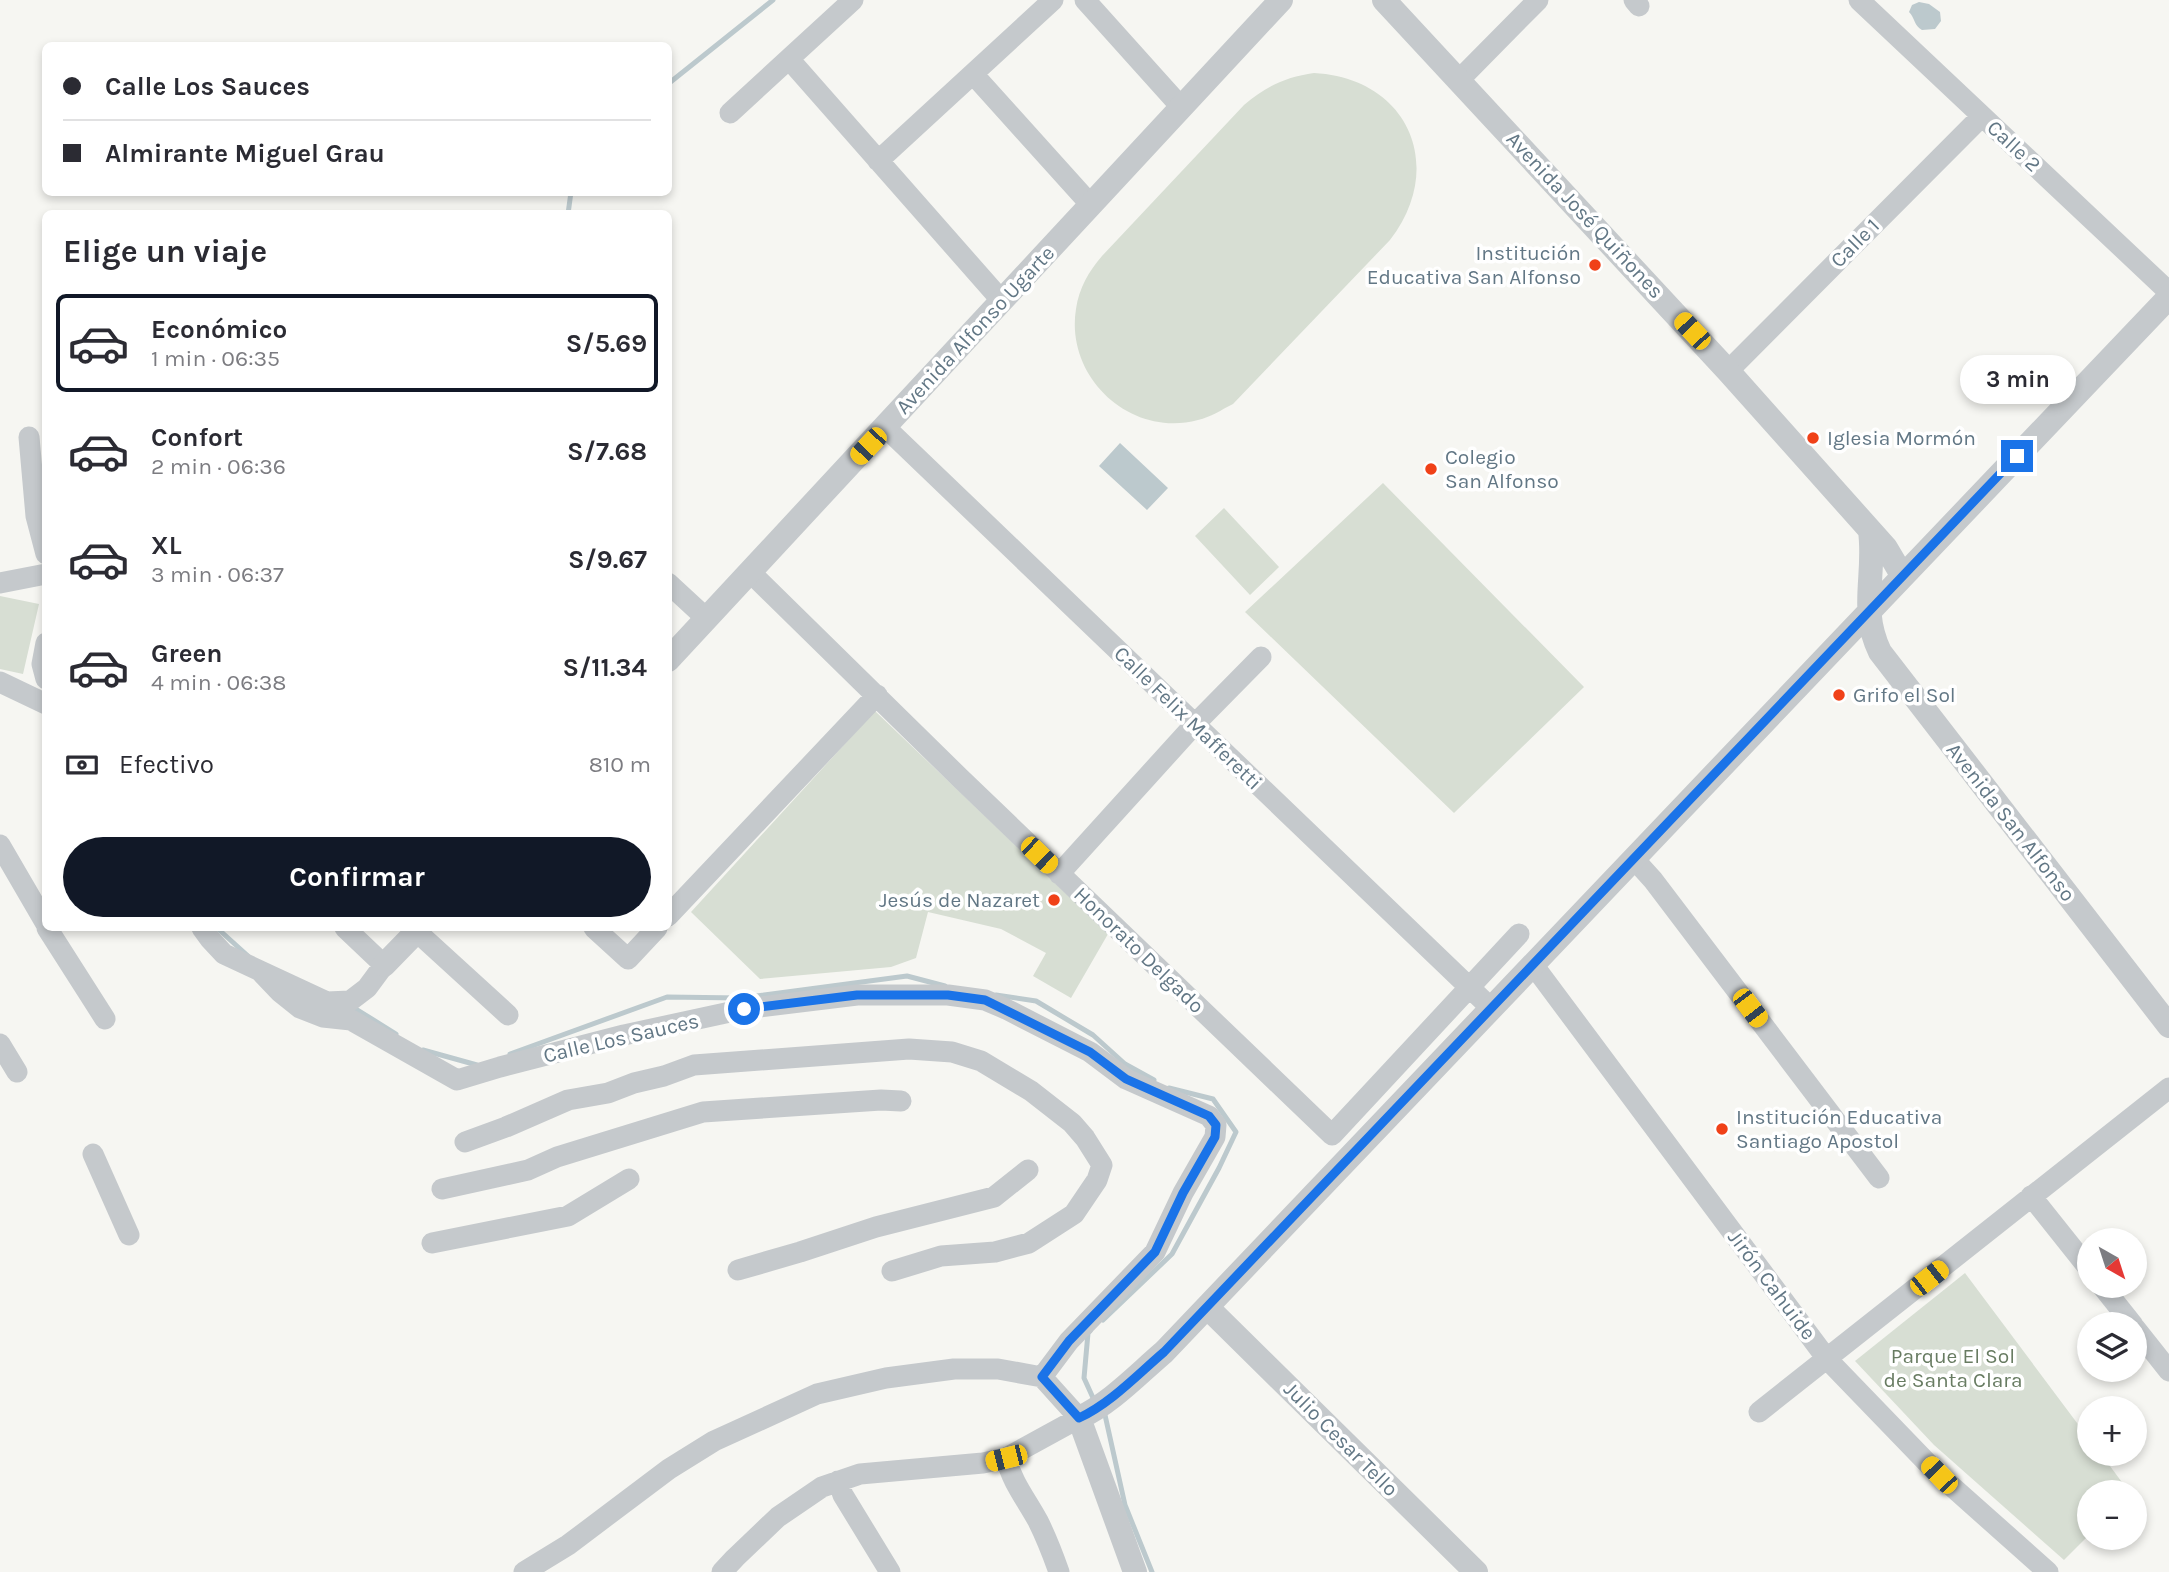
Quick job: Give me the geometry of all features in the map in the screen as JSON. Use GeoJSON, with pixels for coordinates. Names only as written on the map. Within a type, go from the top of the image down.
{"type":"FeatureCollection","features":[{"type":"Feature","properties":{"kind":"street"},"geometry":{"type":"LineString","coordinates":[[730,113],[853,0]]}},
{"type":"Feature","properties":{"kind":"street"},"geometry":{"type":"LineString","coordinates":[[878,160],[1053,0]]}},
{"type":"Feature","properties":{"kind":"street"},"geometry":{"type":"LineString","coordinates":[[1085,0],[1181,108]]}},
{"type":"Feature","properties":{"kind":"street","name":"Avenida Alfonso Ugarte"},"geometry":{"type":"LineString","coordinates":[[672,656],[1281,0]]}},
{"type":"Feature","properties":{"kind":"street","name":"Avenida José Quiñones"},"geometry":{"type":"LineString","coordinates":[[1384,0],[1728,370],[1886,548],[1902,575]]}},
{"type":"Feature","properties":{"kind":"street"},"geometry":{"type":"LineString","coordinates":[[1459,80],[1538,0]]}},
{"type":"Feature","properties":{"kind":"street","name":"Calle 2"},"geometry":{"type":"LineString","coordinates":[[1859,0],[2169,295]]}},
{"type":"Feature","properties":{"kind":"street"},"geometry":{"type":"LineString","coordinates":[[789,59],[1002,301]]}},
{"type":"Feature","properties":{"kind":"street"},"geometry":{"type":"LineString","coordinates":[[973,74],[1091,205]]}},
{"type":"Feature","properties":{"kind":"street","name":"Calle 1"},"geometry":{"type":"LineString","coordinates":[[1728,370],[1982,116]]}},
{"type":"Feature","properties":{"kind":"street"},"geometry":{"type":"LineString","coordinates":[[722,1572],[778,1517],[822,1487],[860,1474],[983,1463],[1006,1458],[1091,1412],[1164,1352],[1534,966],[2169,295]]}},
{"type":"Feature","properties":{"kind":"street","name":"Calle Felix Mafferetti"},"geometry":{"type":"LineString","coordinates":[[885,427],[1492,1009]]}},
{"type":"Feature","properties":{"kind":"street"},"geometry":{"type":"LineString","coordinates":[[29,438],[36,516],[42,539]]}},
{"type":"Feature","properties":{"kind":"street"},"geometry":{"type":"LineString","coordinates":[[1869,610],[1872,544],[1870,531]]}},
{"type":"Feature","properties":{"kind":"street","name":"Honorato Delgado"},"geometry":{"type":"LineString","coordinates":[[750,572],[1332,1136],[1519,934]]}},
{"type":"Feature","properties":{"kind":"street"},"geometry":{"type":"LineString","coordinates":[[0,583],[42,575]]}},
{"type":"Feature","properties":{"kind":"street"},"geometry":{"type":"LineString","coordinates":[[672,587],[707,619]]}},
{"type":"Feature","properties":{"kind":"street","name":"Avenida San Alfonso"},"geometry":{"type":"LineString","coordinates":[[1869,610],[1872,633],[1880,652],[2165,1012]]}},
{"type":"Feature","properties":{"kind":"street"},"geometry":{"type":"LineString","coordinates":[[1059,874],[1195,724],[1261,657]]}},
{"type":"Feature","properties":{"kind":"street"},"geometry":{"type":"LineString","coordinates":[[0,682],[42,702]]}},
{"type":"Feature","properties":{"kind":"street"},"geometry":{"type":"LineString","coordinates":[[672,912],[877,695]]}},
{"type":"Feature","properties":{"kind":"street"},"geometry":{"type":"LineString","coordinates":[[0,845],[42,919]]}},
{"type":"Feature","properties":{"kind":"street"},"geometry":{"type":"LineString","coordinates":[[1634,859],[1653,880],[1879,1178]]}},
{"type":"Feature","properties":{"kind":"street"},"geometry":{"type":"LineString","coordinates":[[49,931],[105,1019]]}},
{"type":"Feature","properties":{"kind":"street"},"geometry":{"type":"LineString","coordinates":[[204,931],[224,954],[327,1002],[350,1001],[367,988],[384,965],[416,931]]}},
{"type":"Feature","properties":{"kind":"street"},"geometry":{"type":"LineString","coordinates":[[348,931],[384,965]]}},
{"type":"Feature","properties":{"kind":"street"},"geometry":{"type":"LineString","coordinates":[[420,931],[508,1016]]}},
{"type":"Feature","properties":{"kind":"street"},"geometry":{"type":"LineString","coordinates":[[597,931],[628,959],[654,931]]}},
{"type":"Feature","properties":{"kind":"street","name":"Jirón Cahuide"},"geometry":{"type":"LineString","coordinates":[[1534,966],[1827,1359],[1939,1475],[2048,1572]]}},
{"type":"Feature","properties":{"kind":"street","name":"Calle Los Sauces"},"geometry":{"type":"LineString","coordinates":[[261,972],[300,1008],[323,1017],[351,1020],[457,1080],[624,1035],[732,1012],[857,995],[948,995],[985,1000],[1090,1052],[1126,1079],[1209,1116],[1216,1125],[1215,1137],[1183,1193],[1155,1252],[1069,1341],[1042,1377]]}},
{"type":"Feature","properties":{"kind":"street"},"geometry":{"type":"LineString","coordinates":[[0,1044],[17,1072]]}},
{"type":"Feature","properties":{"kind":"street"},"geometry":{"type":"LineString","coordinates":[[465,1142],[568,1100],[608,1093],[694,1065],[909,1049],[952,1052],[981,1061],[1031,1091],[1072,1123],[1102,1165],[1097,1180],[1074,1214],[1029,1243],[995,1252],[941,1256],[892,1271]]}},
{"type":"Feature","properties":{"kind":"street"},"geometry":{"type":"LineString","coordinates":[[1759,1412],[2169,1088]]}},
{"type":"Feature","properties":{"kind":"street"},"geometry":{"type":"LineString","coordinates":[[442,1189],[528,1170],[557,1157],[704,1112],[881,1100],[901,1101]]}},
{"type":"Feature","properties":{"kind":"street"},"geometry":{"type":"LineString","coordinates":[[93,1154],[129,1235]]}},
{"type":"Feature","properties":{"kind":"street"},"geometry":{"type":"LineString","coordinates":[[738,1270],[876,1227],[994,1197],[1028,1170]]}},
{"type":"Feature","properties":{"kind":"street"},"geometry":{"type":"LineString","coordinates":[[432,1243],[568,1216],[629,1179]]}},
{"type":"Feature","properties":{"kind":"street"},"geometry":{"type":"LineString","coordinates":[[2031,1196],[2077,1254]]}},
{"type":"Feature","properties":{"kind":"street"},"geometry":{"type":"LineString","coordinates":[[2112,1298],[2123,1312]]}},
{"type":"Feature","properties":{"kind":"street","name":"Julio Cesar Tello"},"geometry":{"type":"LineString","coordinates":[[1207,1307],[1476,1572]]}},
{"type":"Feature","properties":{"kind":"street"},"geometry":{"type":"LineString","coordinates":[[2147,1343],[2169,1371]]}},
{"type":"Feature","properties":{"kind":"street"},"geometry":{"type":"LineString","coordinates":[[524,1572],[568,1545],[669,1469],[714,1441],[817,1394],[886,1378],[954,1368],[998,1369],[1042,1377],[1079,1418],[1135,1572]]}},
{"type":"Feature","properties":{"kind":"street"},"geometry":{"type":"LineString","coordinates":[[1006,1458],[1011,1476],[1038,1521],[1059,1572]]}},
{"type":"Feature","properties":{"kind":"street"},"geometry":{"type":"LineString","coordinates":[[838,1481],[843,1495],[890,1572]]}},
{"type":"Feature","properties":{"kind":"green space"},"geometry":{"type":"Polygon","coordinates":[[[1314,73],[1347,79],[1374,91],[1394,109],[1409,131],[1416,156],[1415,183],[1407,212],[1390,240],[1233,404],[1203,419],[1173,423],[1149,420],[1127,411],[1107,397],[1092,379],[1081,358],[1075,334],[1076,309],[1085,280],[1102,256],[1244,105],[1277,83],[1314,73]]]}},
{"type":"Feature","properties":{"kind":"green space"},"geometry":{"type":"Polygon","coordinates":[[[1383,483],[1584,687],[1454,813],[1245,612],[1383,483]]]}},
{"type":"Feature","properties":{"kind":"green space"},"geometry":{"type":"Polygon","coordinates":[[[1224,508],[1279,567],[1250,595],[1195,536],[1224,508]]]}},
{"type":"Feature","properties":{"kind":"green space"},"geometry":{"type":"Polygon","coordinates":[[[0,596],[39,604],[23,674],[0,669],[0,596]]]}},
{"type":"Feature","properties":{"kind":"green space"},"geometry":{"type":"Polygon","coordinates":[[[875,711],[1108,934],[1071,998],[1033,976],[1046,953],[1001,929],[928,912],[916,958],[891,967],[760,979],[691,912],[875,711]]]}},
{"type":"Feature","properties":{"kind":"green space","name":"Parque El Sol de Santa Clara"},"geometry":{"type":"Polygon","coordinates":[[[1965,1273],[2077,1423],[2077,1466],[2110,1466],[2120,1480],[2077,1480],[2077,1547],[2064,1560],[1934,1445],[1855,1361],[1965,1273]]]}},
{"type":"Feature","properties":{"kind":"shaded area"},"geometry":{"type":"Polygon","coordinates":[[[1919,2],[1929,4],[1940,12],[1941,21],[1935,29],[1922,30],[1916,24],[1909,12],[1912,5],[1919,2]]]}},
{"type":"Feature","properties":{"kind":"shaded area"},"geometry":{"type":"Polygon","coordinates":[[[1120,443],[1168,488],[1147,510],[1099,466],[1120,443]]]}},
{"type":"Feature","properties":{"kind":"waterway"},"geometry":{"type":"LineString","coordinates":[[672,81],[773,0]]}},
{"type":"Feature","properties":{"kind":"waterway"},"geometry":{"type":"LineString","coordinates":[[569,210],[570,196]]}},
{"type":"Feature","properties":{"kind":"waterway"},"geometry":{"type":"LineString","coordinates":[[220,931],[248,956]]}},
{"type":"Feature","properties":{"kind":"waterway"},"geometry":{"type":"LineString","coordinates":[[510,1054],[667,997],[741,998],[907,976],[945,986]]}},
{"type":"Feature","properties":{"kind":"waterway"},"geometry":{"type":"LineString","coordinates":[[996,995],[1036,1001],[1093,1035],[1125,1064],[1154,1080]]}},
{"type":"Feature","properties":{"kind":"waterway"},"geometry":{"type":"LineString","coordinates":[[351,1006],[396,1034]]}},
{"type":"Feature","properties":{"kind":"waterway"},"geometry":{"type":"LineString","coordinates":[[423,1050],[477,1065]]}},
{"type":"Feature","properties":{"kind":"waterway"},"geometry":{"type":"LineString","coordinates":[[1103,1320],[1172,1254],[1236,1132],[1213,1099],[1169,1088]]}},
{"type":"Feature","properties":{"kind":"waterway"},"geometry":{"type":"LineString","coordinates":[[1090,1331],[1084,1378],[1094,1400]]}},
{"type":"Feature","properties":{"kind":"waterway"},"geometry":{"type":"LineString","coordinates":[[1105,1415],[1125,1505],[1152,1572]]}},
{"type":"Feature","properties":{"kind":"place","name":"Institución Educativa San Alfonso"},"geometry":{"type":"Point","coordinates":[1595,265]}},
{"type":"Feature","properties":{"kind":"place","name":"Iglesia Mormón"},"geometry":{"type":"Point","coordinates":[1813,438]}},
{"type":"Feature","properties":{"kind":"place","name":"Colegio San Alfonso"},"geometry":{"type":"Point","coordinates":[1431,469]}},
{"type":"Feature","properties":{"kind":"place","name":"Grifo el Sol"},"geometry":{"type":"Point","coordinates":[1839,695]}},
{"type":"Feature","properties":{"kind":"place","name":"Jesús de Nazaret"},"geometry":{"type":"Point","coordinates":[1054,900]}},
{"type":"Feature","properties":{"kind":"place","name":"Institución Educativa Santiago Apostol"},"geometry":{"type":"Point","coordinates":[1722,1129]}},
{"type":"Feature","properties":{"kind":"route"},"geometry":{"type":"LineString","coordinates":[[744,1009],[857,995],[948,995],[985,1000],[1090,1052],[1126,1079],[1209,1116],[1216,1125],[1215,1137],[1183,1193],[1155,1252],[1069,1341],[1042,1377],[1079,1418],[1121,1389],[1164,1352],[2017,456]]}}]}
